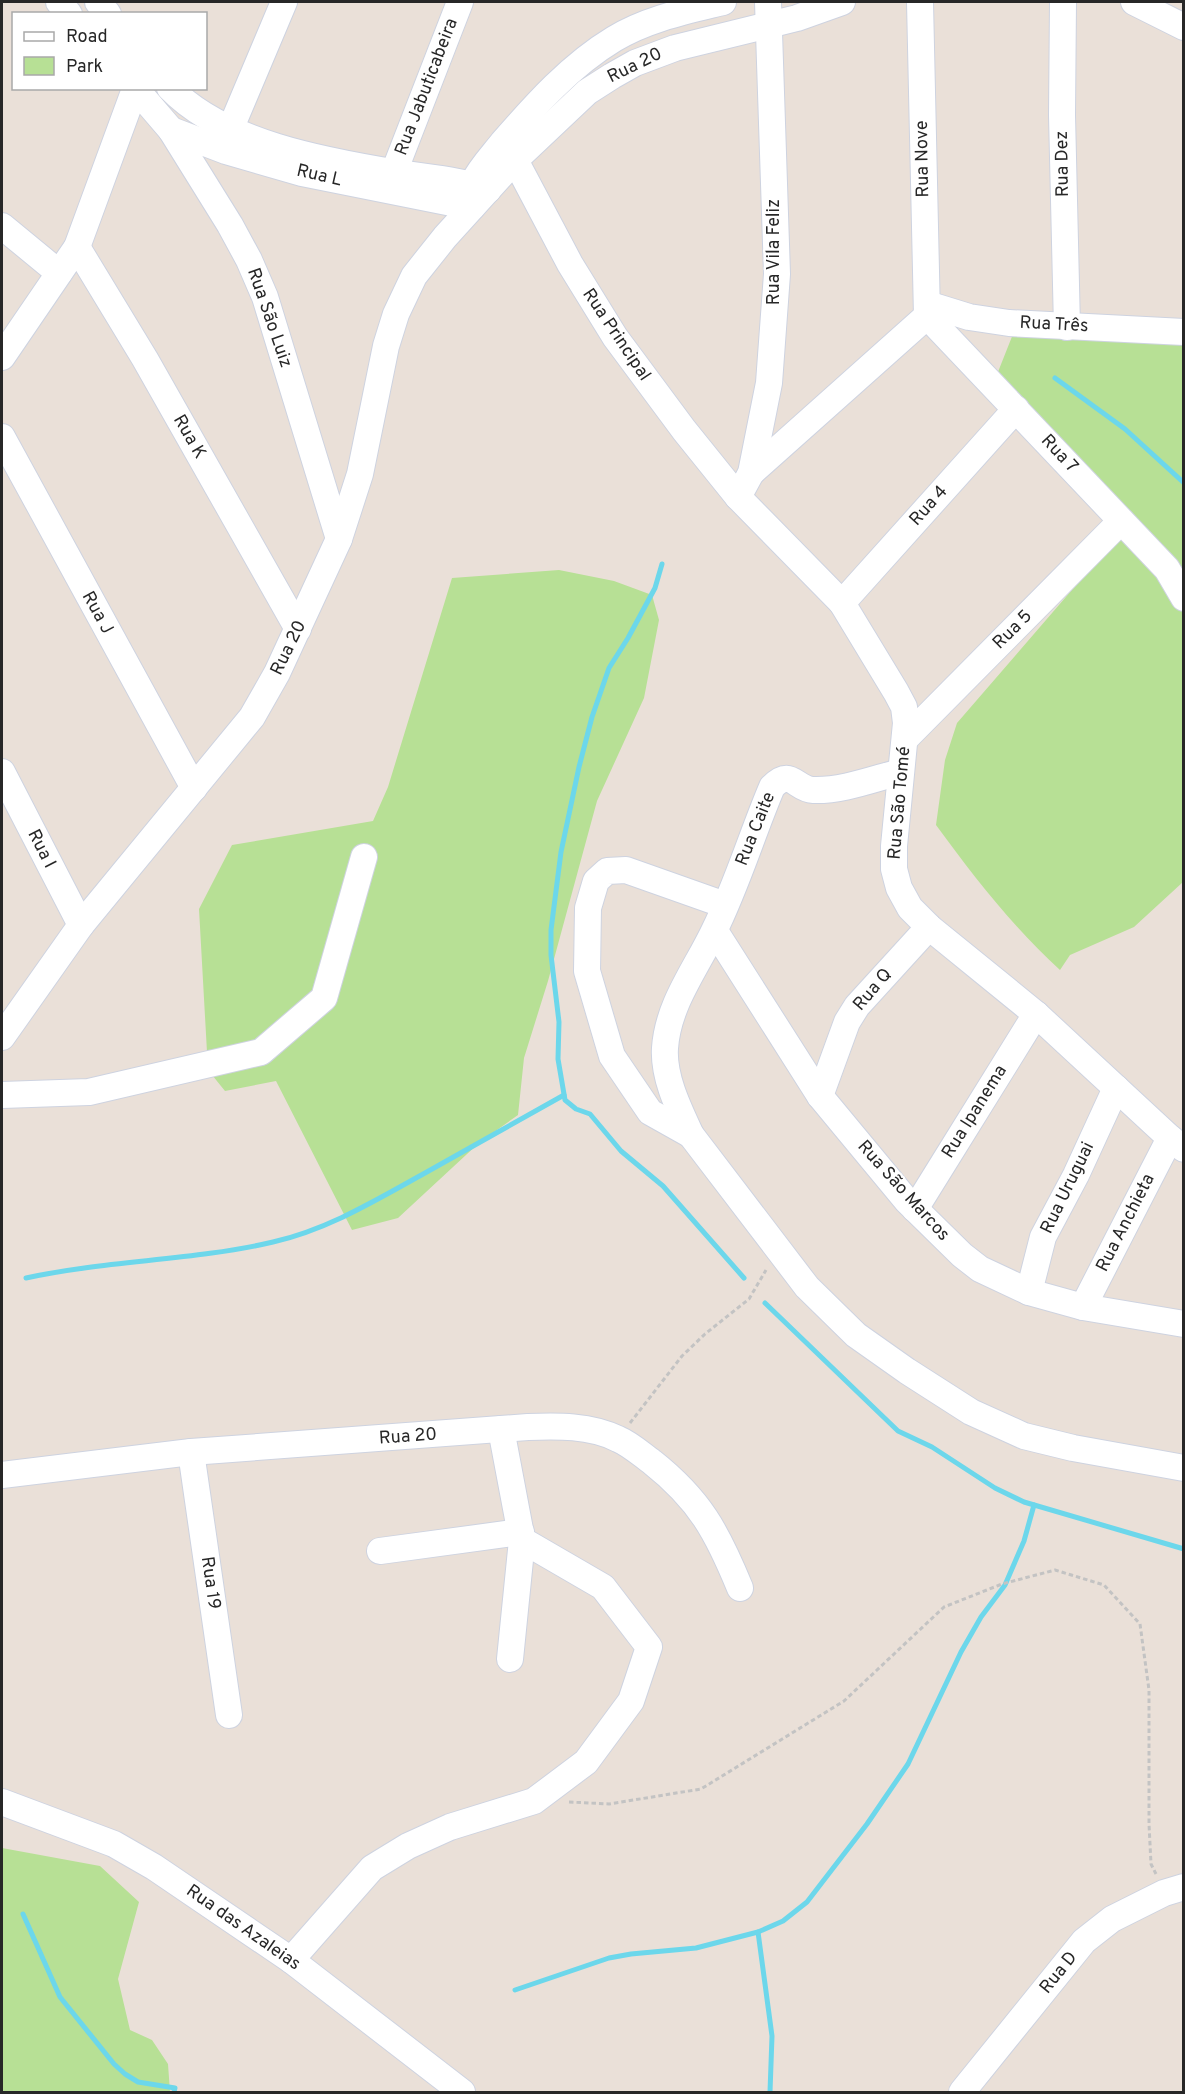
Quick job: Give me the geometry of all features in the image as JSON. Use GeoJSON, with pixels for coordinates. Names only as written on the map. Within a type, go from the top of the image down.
{"type":"FeatureCollection","features":[{"type":"Feature","properties":{"kind":"street"},"geometry":{"type":"LineString","coordinates":[[231,130],[284,2]]}},
{"type":"Feature","properties":{"kind":"street","name":"Rua Jabuticabeira"},"geometry":{"type":"LineString","coordinates":[[393,172],[460,2]]}},
{"type":"Feature","properties":{"kind":"street","name":"Rua 20"},"geometry":{"type":"LineString","coordinates":[[477,194],[489,160],[549,92],[585,59],[615,38],[643,24],[661,8],[723,2]]}},
{"type":"Feature","properties":{"kind":"street","name":"Rua 20"},"geometry":{"type":"LineString","coordinates":[[2,1037],[81,925],[252,717],[278,674],[339,539],[360,474],[386,346],[396,314],[414,276],[477,194],[587,92],[619,72],[768,13],[797,18],[842,2]]}},
{"type":"Feature","properties":{"kind":"street","name":"Rua Nove"},"geometry":{"type":"LineString","coordinates":[[920,2],[927,310]]}},
{"type":"Feature","properties":{"kind":"street","name":"Rua Dez"},"geometry":{"type":"LineString","coordinates":[[1064,2],[1062,115],[1067,327]]}},
{"type":"Feature","properties":{"kind":"street"},"geometry":{"type":"LineString","coordinates":[[1134,2],[1184,27]]}},
{"type":"Feature","properties":{"kind":"street","name":"Rua Vila Feliz"},"geometry":{"type":"LineString","coordinates":[[738,497],[752,473],[769,383],[777,274],[768,13]]}},
{"type":"Feature","properties":{"kind":"street","name":"Rua São Luiz"},"geometry":{"type":"LineString","coordinates":[[2,357],[77,247],[135,90]]}},
{"type":"Feature","properties":{"kind":"street","name":"Rua São Luiz"},"geometry":{"type":"LineString","coordinates":[[136,90],[171,130],[249,260],[264,297],[339,539]]}},
{"type":"Feature","properties":{"kind":"street"},"geometry":{"type":"LineString","coordinates":[[172,90],[197,111],[231,130],[282,148],[393,172],[477,194]]}},
{"type":"Feature","properties":{"kind":"street","name":"Rua L"},"geometry":{"type":"LineString","coordinates":[[171,130],[226,151],[302,172],[477,194]]}},
{"type":"Feature","properties":{"kind":"street","name":"Rua Principal"},"geometry":{"type":"LineString","coordinates":[[515,160],[570,264],[615,337],[684,430],[738,497]]}},
{"type":"Feature","properties":{"kind":"street"},"geometry":{"type":"LineString","coordinates":[[2,226],[58,273]]}},
{"type":"Feature","properties":{"kind":"street","name":"Rua K"},"geometry":{"type":"LineString","coordinates":[[77,247],[145,359],[298,629]]}},
{"type":"Feature","properties":{"kind":"street"},"geometry":{"type":"LineString","coordinates":[[752,473],[927,310]]}},
{"type":"Feature","properties":{"kind":"street","name":"Rua Três"},"geometry":{"type":"LineString","coordinates":[[927,310],[1010,323],[1184,332]]}},
{"type":"Feature","properties":{"kind":"street","name":"Rua 7"},"geometry":{"type":"LineString","coordinates":[[927,310],[1016,409],[1167,569],[1184,598]]}},
{"type":"Feature","properties":{"kind":"street","name":"Rua 4"},"geometry":{"type":"LineString","coordinates":[[842,603],[1016,409]]}},
{"type":"Feature","properties":{"kind":"street","name":"Rua J"},"geometry":{"type":"LineString","coordinates":[[2,437],[194,788]]}},
{"type":"Feature","properties":{"kind":"street","name":"Rua São Tomé"},"geometry":{"type":"LineString","coordinates":[[738,497],[842,603],[904,707],[905,739],[900,772],[894,869],[899,888],[910,908],[929,927],[1036,1014],[1177,1144]]}},
{"type":"Feature","properties":{"kind":"street","name":"Rua 5"},"geometry":{"type":"LineString","coordinates":[[905,739],[1121,520]]}},
{"type":"Feature","properties":{"kind":"street","name":"Rua I"},"geometry":{"type":"LineString","coordinates":[[2,772],[81,925]]}},
{"type":"Feature","properties":{"kind":"street","name":"Rua Caite"},"geometry":{"type":"LineString","coordinates":[[691,1135],[680,1111],[667,1070],[664,1049],[667,1032],[678,998],[715,931],[772,787],[778,781],[790,779],[807,789],[823,790],[900,772]]}},
{"type":"Feature","properties":{"kind":"street"},"geometry":{"type":"LineString","coordinates":[[2,1095],[89,1092],[261,1052],[324,998],[364,857]]}},
{"type":"Feature","properties":{"kind":"street"},"geometry":{"type":"LineString","coordinates":[[725,905],[626,870],[607,871],[596,881],[588,908],[587,971],[612,1056],[650,1112],[691,1135],[807,1287],[856,1335],[907,1371],[971,1412],[1024,1436],[1073,1448],[1184,1468]]}},
{"type":"Feature","properties":{"kind":"street","name":"Rua Q"},"geometry":{"type":"LineString","coordinates":[[820,1096],[847,1022],[857,1006],[929,927]]}},
{"type":"Feature","properties":{"kind":"street","name":"Rua São Marcos"},"geometry":{"type":"LineString","coordinates":[[715,931],[820,1096],[915,1209],[962,1255],[980,1269],[1029,1292],[1083,1307],[1184,1324]]}},
{"type":"Feature","properties":{"kind":"street","name":"Rua Ipanema"},"geometry":{"type":"LineString","coordinates":[[915,1209],[1036,1014]]}},
{"type":"Feature","properties":{"kind":"street","name":"Rua Uruguai"},"geometry":{"type":"LineString","coordinates":[[1029,1292],[1043,1237],[1076,1174],[1116,1088]]}},
{"type":"Feature","properties":{"kind":"street","name":"Rua Anchieta"},"geometry":{"type":"LineString","coordinates":[[1083,1307],[1177,1144]]}},
{"type":"Feature","properties":{"kind":"street","name":"Rua 20"},"geometry":{"type":"LineString","coordinates":[[2,1475],[191,1452],[501,1429],[561,1426],[591,1430],[618,1438],[666,1474],[690,1496],[709,1521],[740,1588]]}},
{"type":"Feature","properties":{"kind":"street"},"geometry":{"type":"LineString","coordinates":[[501,1429],[522,1536],[510,1659]]}},
{"type":"Feature","properties":{"kind":"street","name":"Rua 19"},"geometry":{"type":"LineString","coordinates":[[191,1452],[228,1714]]}},
{"type":"Feature","properties":{"kind":"street"},"geometry":{"type":"LineString","coordinates":[[291,1960],[372,1868],[408,1846],[450,1827],[534,1801],[586,1762],[632,1701],[649,1647],[603,1587],[522,1536],[380,1551]]}},
{"type":"Feature","properties":{"kind":"street","name":"Rua das Azaleias"},"geometry":{"type":"LineString","coordinates":[[2,1802],[114,1844],[154,1867],[291,1960],[462,2092]]}},
{"type":"Feature","properties":{"kind":"street","name":"Rua D"},"geometry":{"type":"LineString","coordinates":[[962,2092],[1084,1941],[1112,1919],[1174,1890]]}},
{"type":"Feature","properties":{"kind":"path"},"geometry":{"type":"LineString","coordinates":[[618,1438],[682,1356],[705,1334],[749,1299],[778,1250]]}},
{"type":"Feature","properties":{"kind":"path"},"geometry":{"type":"LineString","coordinates":[[534,1801],[609,1804],[701,1789],[844,1701],[944,1607],[1002,1584],[1055,1570],[1104,1585],[1140,1624],[1149,1690],[1151,1864],[1174,1890]]}},
{"type":"Feature","properties":{"kind":"green space"},"geometry":{"type":"Polygon","coordinates":[[[1015,329],[1183,339],[1183,882],[1134,927],[1070,955],[1060,970],[1026,937],[995,901],[936,825],[945,760],[957,723],[1122,532],[994,382],[1015,329]]]}},
{"type":"Feature","properties":{"kind":"green space"},"geometry":{"type":"Polygon","coordinates":[[[559,570],[614,581],[652,595],[659,620],[644,698],[597,801],[548,981],[524,1058],[518,1115],[480,1142],[398,1218],[352,1230],[276,1081],[225,1091],[208,1070],[199,909],[232,845],[373,821],[388,787],[452,578],[559,570]]]}},
{"type":"Feature","properties":{"kind":"green space"},"geometry":{"type":"Polygon","coordinates":[[[2,1848],[100,1866],[139,1902],[118,1979],[130,2030],[152,2040],[168,2064],[170,2092],[2,2092],[2,1848]]]}},
{"type":"Feature","properties":{"kind":"waterway"},"geometry":{"type":"LineString","coordinates":[[1055,378],[1125,429],[1184,483]]}},
{"type":"Feature","properties":{"kind":"waterway"},"geometry":{"type":"LineString","coordinates":[[662,564],[655,588],[609,668],[592,717],[561,852],[551,930],[551,955],[559,1022],[558,1059],[565,1100],[576,1109],[590,1114],[621,1151],[663,1186],[744,1278]]}},
{"type":"Feature","properties":{"kind":"waterway"},"geometry":{"type":"LineString","coordinates":[[26,1278],[88,1267],[242,1248],[273,1242],[313,1230],[370,1203],[564,1095]]}},
{"type":"Feature","properties":{"kind":"waterway"},"geometry":{"type":"LineString","coordinates":[[765,1303],[898,1431],[932,1447],[995,1488],[1024,1502],[1184,1549]]}},
{"type":"Feature","properties":{"kind":"waterway"},"geometry":{"type":"LineString","coordinates":[[515,1990],[609,1958],[696,1948],[758,1932],[783,1921],[807,1902],[867,1824],[908,1764],[961,1652],[981,1617],[1005,1585],[1024,1541],[1034,1505]]}},
{"type":"Feature","properties":{"kind":"waterway"},"geometry":{"type":"LineString","coordinates":[[23,1914],[60,1997],[114,2064],[138,2082],[175,2088],[174,2092]]}},
{"type":"Feature","properties":{"kind":"waterway"},"geometry":{"type":"LineString","coordinates":[[758,1932],[772,2036],[770,2092]]}}]}
